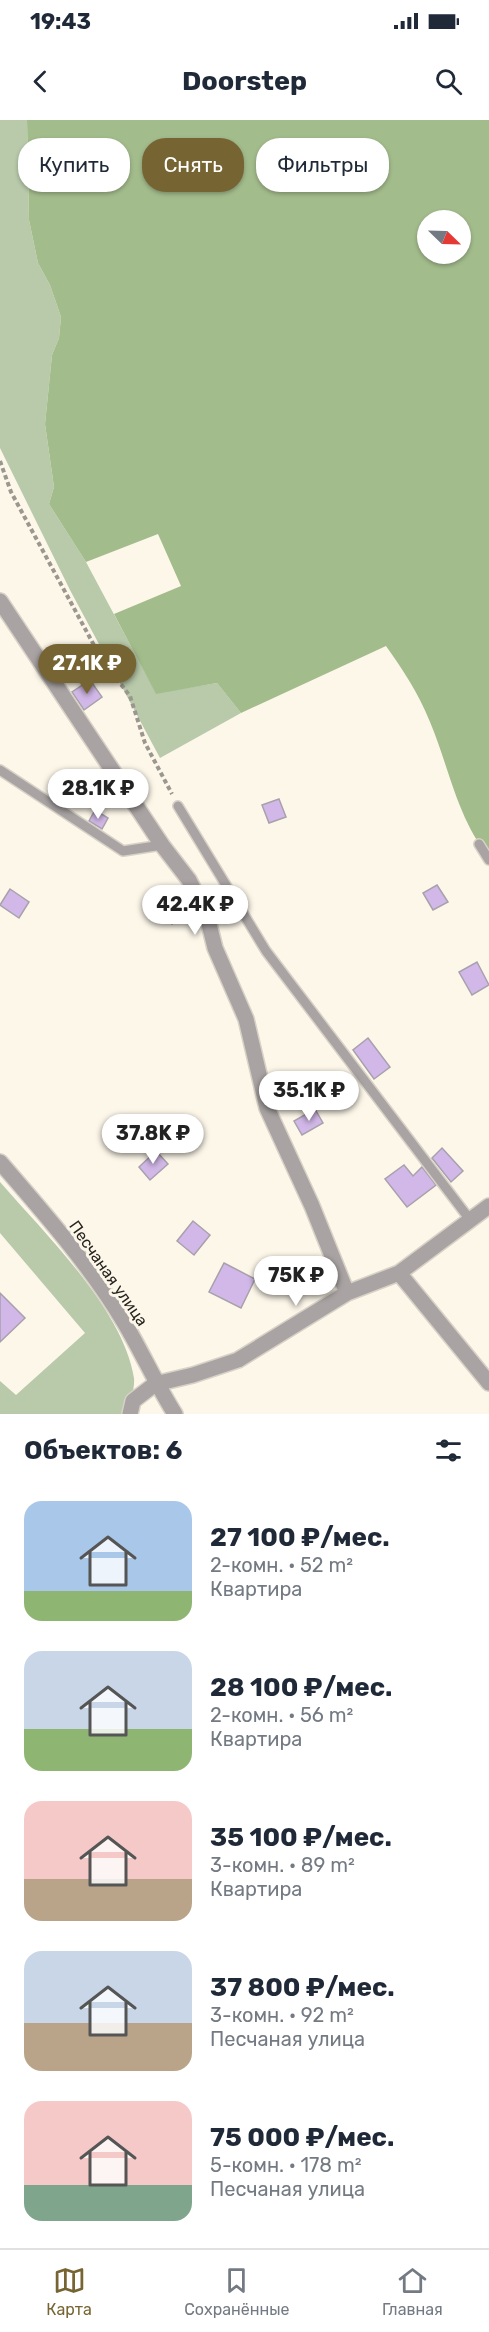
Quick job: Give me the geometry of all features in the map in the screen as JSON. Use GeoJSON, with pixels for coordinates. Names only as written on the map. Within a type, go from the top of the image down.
{"type":"FeatureCollection","features":[{"type":"Feature","properties":{"kind":"street"},"geometry":{"type":"LineString","coordinates":[[0,601],[162,845],[189,880],[207,916],[215,948],[246,1019],[267,1108],[312,1206],[347,1293]]}},
{"type":"Feature","properties":{"kind":"street","name":"Песчаная улица"},"geometry":{"type":"LineString","coordinates":[[0,1162],[73,1247],[124,1322],[155,1384],[175,1414]]}},
{"type":"Feature","properties":{"kind":"street"},"geometry":{"type":"LineString","coordinates":[[130,1414],[133,1401],[155,1384],[193,1375],[238,1360],[347,1293],[399,1273],[489,1206]]}},
{"type":"Feature","properties":{"kind":"street"},"geometry":{"type":"LineString","coordinates":[[399,1273],[489,1383]]}},
{"type":"Feature","properties":{"kind":"lane"},"geometry":{"type":"LineString","coordinates":[[0,770],[123,851],[162,845]]}},
{"type":"Feature","properties":{"kind":"lane"},"geometry":{"type":"LineString","coordinates":[[178,807],[266,951],[471,1221]]}},
{"type":"Feature","properties":{"kind":"lane"},"geometry":{"type":"LineString","coordinates":[[479,844],[489,860]]}},
{"type":"Feature","properties":{"kind":"path"},"geometry":{"type":"LineString","coordinates":[[0,461],[11,492],[102,660],[130,696],[145,743],[178,807]]}},
{"type":"Feature","properties":{"kind":"green space"},"geometry":{"type":"Polygon","coordinates":[[[0,120],[27,120],[27,138],[18,138],[18,192],[28,192],[29,220],[38,263],[50,285],[61,317],[59,338],[52,355],[45,424],[54,487],[49,504],[86,562],[156,693],[217,683],[241,713],[160,758],[70,590],[0,448],[0,120]]]}},
{"type":"Feature","properties":{"kind":"green space"},"geometry":{"type":"Polygon","coordinates":[[[27,120],[489,120],[489,857],[478,842],[461,809],[426,712],[386,646],[241,713],[217,683],[156,694],[114,614],[181,586],[158,534],[86,562],[49,504],[54,487],[45,424],[52,355],[59,338],[61,317],[50,285],[38,263],[29,220],[28,192],[130,192],[130,138],[27,138],[27,120]]]}},
{"type":"Feature","properties":{"kind":"green space"},"geometry":{"type":"Polygon","coordinates":[[[0,1182],[80,1274],[99,1299],[115,1326],[127,1352],[134,1378],[131,1401],[126,1414],[0,1414],[0,1381],[16,1395],[85,1333],[0,1233],[0,1182]]]}},
{"type":"Feature","properties":{"kind":"building"},"geometry":{"type":"Polygon","coordinates":[[[90,680],[102,697],[84,710],[72,692],[90,680]]]}},
{"type":"Feature","properties":{"kind":"building"},"geometry":{"type":"Polygon","coordinates":[[[279,799],[286,817],[269,823],[262,805],[279,799]]]}},
{"type":"Feature","properties":{"kind":"building"},"geometry":{"type":"Polygon","coordinates":[[[95,810],[108,818],[102,829],[89,821],[95,810]]]}},
{"type":"Feature","properties":{"kind":"building"},"geometry":{"type":"Polygon","coordinates":[[[437,885],[448,902],[433,910],[423,893],[437,885]]]}},
{"type":"Feature","properties":{"kind":"building"},"geometry":{"type":"Polygon","coordinates":[[[10,889],[29,902],[19,918],[0,905],[10,889]]]}},
{"type":"Feature","properties":{"kind":"building"},"geometry":{"type":"Polygon","coordinates":[[[177,894],[189,905],[172,924],[160,914],[177,894]]]}},
{"type":"Feature","properties":{"kind":"building"},"geometry":{"type":"Polygon","coordinates":[[[477,962],[489,985],[472,995],[459,972],[477,962]]]}},
{"type":"Feature","properties":{"kind":"building"},"geometry":{"type":"Polygon","coordinates":[[[368,1038],[390,1067],[374,1079],[353,1050],[368,1038]]]}},
{"type":"Feature","properties":{"kind":"building"},"geometry":{"type":"Polygon","coordinates":[[[315,1109],[323,1123],[302,1135],[294,1121],[315,1109]]]}},
{"type":"Feature","properties":{"kind":"building"},"geometry":{"type":"Polygon","coordinates":[[[442,1148],[463,1171],[451,1182],[432,1158],[442,1148]]]}},
{"type":"Feature","properties":{"kind":"building"},"geometry":{"type":"Polygon","coordinates":[[[156,1151],[168,1164],[150,1180],[139,1167],[156,1151]]]}},
{"type":"Feature","properties":{"kind":"building"},"geometry":{"type":"Polygon","coordinates":[[[404,1165],[413,1176],[422,1167],[436,1185],[407,1207],[385,1179],[404,1165]]]}},
{"type":"Feature","properties":{"kind":"building"},"geometry":{"type":"Polygon","coordinates":[[[193,1221],[210,1235],[194,1255],[177,1241],[193,1221]]]}},
{"type":"Feature","properties":{"kind":"building"},"geometry":{"type":"Polygon","coordinates":[[[224,1263],[255,1279],[241,1308],[209,1292],[224,1263]]]}},
{"type":"Feature","properties":{"kind":"building"},"geometry":{"type":"Polygon","coordinates":[[[0,1293],[25,1318],[0,1342],[0,1293]]]}}]}
